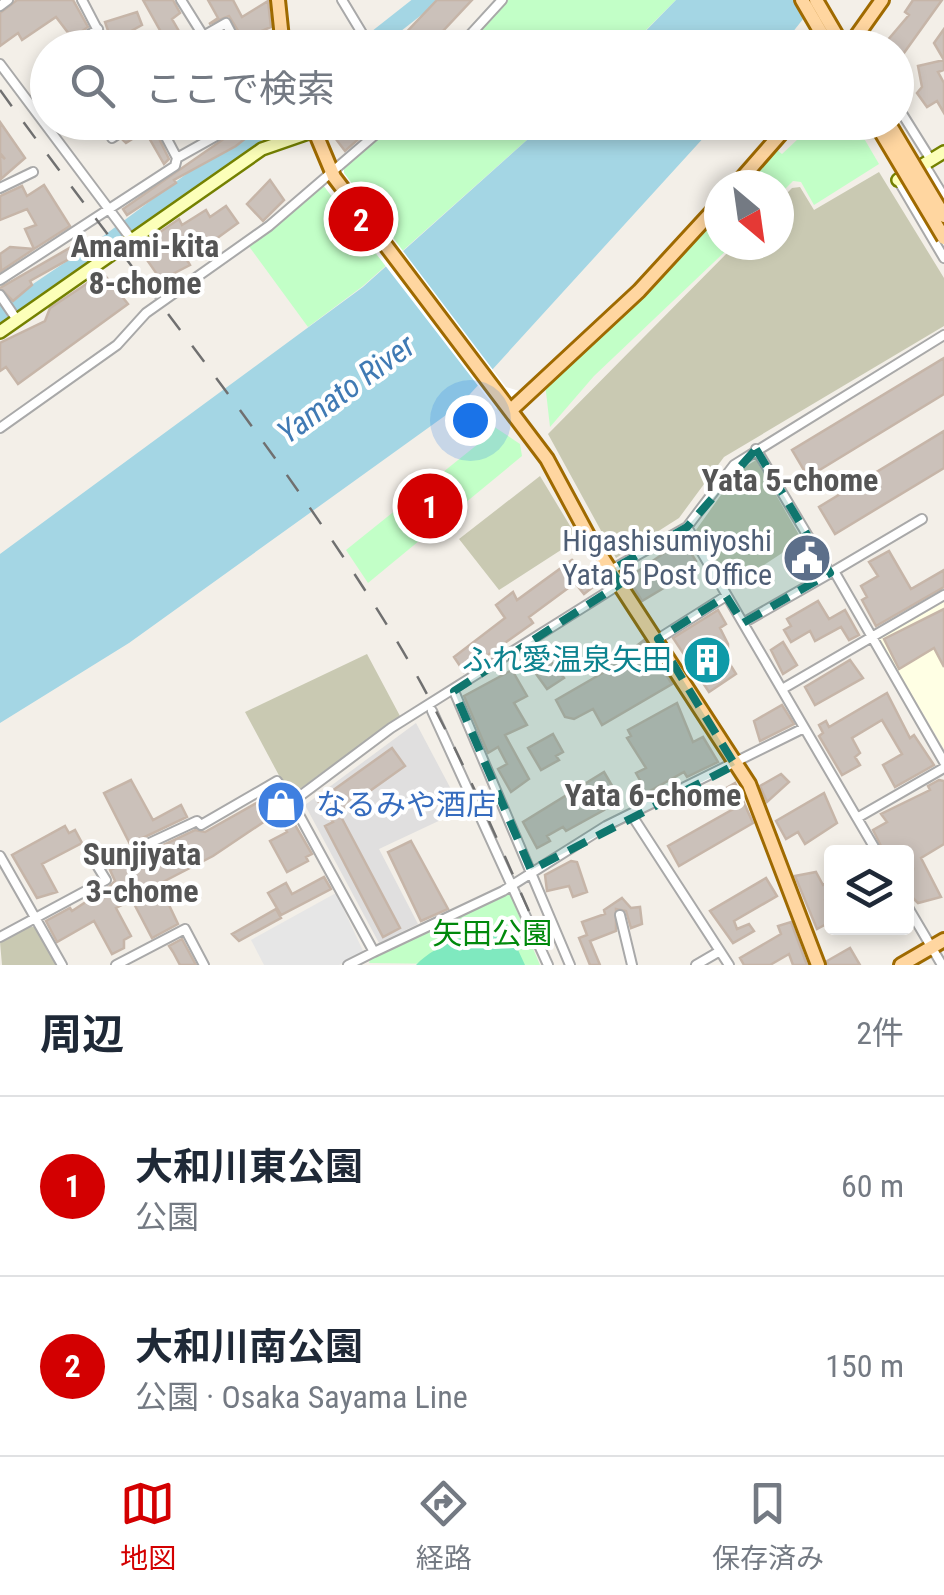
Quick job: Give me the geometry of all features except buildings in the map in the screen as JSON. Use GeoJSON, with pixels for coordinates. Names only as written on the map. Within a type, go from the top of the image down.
{"type":"FeatureCollection","features":[{"type":"Feature","properties":{"kind":"main road"},"geometry":{"type":"LineString","coordinates":[[278,0],[282,30]]}},
{"type":"Feature","properties":{"kind":"main road"},"geometry":{"type":"LineString","coordinates":[[802,0],[827,30]]}},
{"type":"Feature","properties":{"kind":"main road"},"geometry":{"type":"LineString","coordinates":[[816,0],[832,30]]}},
{"type":"Feature","properties":{"kind":"main road"},"geometry":{"type":"LineString","coordinates":[[855,30],[882,0]]}},
{"type":"Feature","properties":{"kind":"main road"},"geometry":{"type":"LineString","coordinates":[[318,140],[332,174],[547,459],[611,570],[735,765],[760,808],[818,965]]}},
{"type":"Feature","properties":{"kind":"main road"},"geometry":{"type":"LineString","coordinates":[[749,170],[775,140]]}},
{"type":"Feature","properties":{"kind":"main road"},"geometry":{"type":"LineString","coordinates":[[886,140],[944,238]]}},
{"type":"Feature","properties":{"kind":"main road"},"geometry":{"type":"LineString","coordinates":[[899,140],[944,216]]}},
{"type":"Feature","properties":{"kind":"main road"},"geometry":{"type":"LineString","coordinates":[[508,406],[639,291],[704,220]]}},
{"type":"Feature","properties":{"kind":"main road"},"geometry":{"type":"LineString","coordinates":[[901,965],[938,944]]}},
{"type":"Feature","properties":{"kind":"street"},"geometry":{"type":"LineString","coordinates":[[0,6],[8,0]]}},
{"type":"Feature","properties":{"kind":"street"},"geometry":{"type":"LineString","coordinates":[[82,0],[98,29]]}},
{"type":"Feature","properties":{"kind":"street"},"geometry":{"type":"LineString","coordinates":[[181,0],[202,30]]}},
{"type":"Feature","properties":{"kind":"street"},"geometry":{"type":"LineString","coordinates":[[342,0],[360,30]]}},
{"type":"Feature","properties":{"kind":"street"},"geometry":{"type":"LineString","coordinates":[[474,30],[502,0]]}},
{"type":"Feature","properties":{"kind":"street"},"geometry":{"type":"LineString","coordinates":[[0,64],[30,103]]}},
{"type":"Feature","properties":{"kind":"street"},"geometry":{"type":"LineString","coordinates":[[914,137],[944,197]]}},
{"type":"Feature","properties":{"kind":"street"},"geometry":{"type":"LineString","coordinates":[[58,140],[131,237]]}},
{"type":"Feature","properties":{"kind":"street"},"geometry":{"type":"LineString","coordinates":[[168,140],[177,158]]}},
{"type":"Feature","properties":{"kind":"street"},"geometry":{"type":"LineString","coordinates":[[0,280],[174,166],[177,158],[210,140]]}},
{"type":"Feature","properties":{"kind":"street"},"geometry":{"type":"LineString","coordinates":[[0,332],[131,237],[262,149],[282,140]]}},
{"type":"Feature","properties":{"kind":"street"},"geometry":{"type":"LineString","coordinates":[[0,428],[105,355],[146,313],[243,244],[368,140]]}},
{"type":"Feature","properties":{"kind":"street"},"geometry":{"type":"LineString","coordinates":[[944,152],[898,180],[944,258]]}},
{"type":"Feature","properties":{"kind":"street"},"geometry":{"type":"LineString","coordinates":[[0,188],[33,172]]}},
{"type":"Feature","properties":{"kind":"street"},"geometry":{"type":"LineString","coordinates":[[0,295],[15,318]]}},
{"type":"Feature","properties":{"kind":"street"},"geometry":{"type":"LineString","coordinates":[[611,570],[687,526],[734,465],[756,449],[944,336]]}},
{"type":"Feature","properties":{"kind":"street"},"geometry":{"type":"LineString","coordinates":[[756,449],[944,765],[856,818]]}},
{"type":"Feature","properties":{"kind":"street"},"geometry":{"type":"LineString","coordinates":[[743,623],[922,519]]}},
{"type":"Feature","properties":{"kind":"street"},"geometry":{"type":"LineString","coordinates":[[348,965],[365,962],[374,952],[514,884],[531,870],[631,814],[806,726],[687,526]]}},
{"type":"Feature","properties":{"kind":"street"},"geometry":{"type":"LineString","coordinates":[[292,802],[391,728],[620,584]]}},
{"type":"Feature","properties":{"kind":"street"},"geometry":{"type":"LineString","coordinates":[[784,688],[944,595]]}},
{"type":"Feature","properties":{"kind":"street"},"geometry":{"type":"LineString","coordinates":[[658,639],[726,596]]}},
{"type":"Feature","properties":{"kind":"street"},"geometry":{"type":"LineString","coordinates":[[454,691],[570,965]]}},
{"type":"Feature","properties":{"kind":"street"},"geometry":{"type":"LineString","coordinates":[[432,711],[548,965]]}},
{"type":"Feature","properties":{"kind":"street"},"geometry":{"type":"LineString","coordinates":[[802,729],[872,845]]}},
{"type":"Feature","properties":{"kind":"street"},"geometry":{"type":"LineString","coordinates":[[0,938],[106,880],[98,867],[197,822],[202,824],[277,781],[374,952]]}},
{"type":"Feature","properties":{"kind":"street"},"geometry":{"type":"LineString","coordinates":[[631,814],[729,965]]}},
{"type":"Feature","properties":{"kind":"street"},"geometry":{"type":"LineString","coordinates":[[0,856],[62,965]]}},
{"type":"Feature","properties":{"kind":"street"},"geometry":{"type":"LineString","coordinates":[[914,914],[938,944],[942,965]]}},
{"type":"Feature","properties":{"kind":"street"},"geometry":{"type":"LineString","coordinates":[[620,916],[632,965]]}},
{"type":"Feature","properties":{"kind":"street"},"geometry":{"type":"LineString","coordinates":[[116,965],[185,928],[204,965]]}},
{"type":"Feature","properties":{"kind":"street"},"geometry":{"type":"LineString","coordinates":[[696,965],[720,951]]}},
{"type":"Feature","properties":{"kind":"highlighted area"},"geometry":{"type":"Polygon","coordinates":[[[756,449],[830,573],[743,623],[726,596],[658,639],[735,765],[531,870],[454,691],[620,584],[611,570],[687,527],[756,449]]]}},
{"type":"Feature","properties":{"kind":"shaded area"},"geometry":{"type":"Polygon","coordinates":[[[879,172],[944,278],[944,326],[724,457],[679,518],[616,558],[548,434],[720,260],[794,260],[794,188],[800,187],[814,210],[879,172]]]}},
{"type":"Feature","properties":{"kind":"shaded area"},"geometry":{"type":"Polygon","coordinates":[[[756,460],[802,540],[729,588],[696,530],[738,471],[756,460]]]}},
{"type":"Feature","properties":{"kind":"shaded area"},"geometry":{"type":"Polygon","coordinates":[[[540,476],[578,539],[499,590],[459,539],[540,476]]]}},
{"type":"Feature","properties":{"kind":"shaded area"},"geometry":{"type":"Polygon","coordinates":[[[944,602],[944,749],[879,639],[944,602]]]}},
{"type":"Feature","properties":{"kind":"shaded area"},"geometry":{"type":"Polygon","coordinates":[[[367,654],[400,716],[290,796],[245,712],[367,654]]]}},
{"type":"Feature","properties":{"kind":"shaded area"},"geometry":{"type":"Polygon","coordinates":[[[416,723],[462,810],[379,849],[418,924],[379,943],[305,805],[416,723]]]}},
{"type":"Feature","properties":{"kind":"shaded area"},"geometry":{"type":"Polygon","coordinates":[[[336,893],[364,953],[339,965],[264,965],[251,940],[336,893]]]}},
{"type":"Feature","properties":{"kind":"shaded area"},"geometry":{"type":"Polygon","coordinates":[[[35,927],[56,965],[2,965],[0,942],[35,927]]]}},
{"type":"Feature","properties":{"kind":"green space"},"geometry":{"type":"Polygon","coordinates":[[[508,0],[676,0],[646,30],[480,30],[508,0]]]}},
{"type":"Feature","properties":{"kind":"green space"},"geometry":{"type":"Polygon","coordinates":[[[375,140],[527,140],[363,286],[308,327],[248,245],[375,140]]]}},
{"type":"Feature","properties":{"kind":"green space"},"geometry":{"type":"Polygon","coordinates":[[[797,140],[865,140],[879,164],[814,205],[801,182],[794,181],[794,170],[757,170],[776,149],[782,154],[797,140]]]}},
{"type":"Feature","properties":{"kind":"green space"},"geometry":{"type":"Polygon","coordinates":[[[704,227],[704,260],[716,260],[594,376],[550,427],[545,383],[704,227]]]}},
{"type":"Feature","properties":{"kind":"green space"},"geometry":{"type":"Polygon","coordinates":[[[493,426],[520,444],[522,456],[368,583],[346,550],[488,436],[493,426]]]}},
{"type":"Feature","properties":{"kind":"green space","name":"矢田公園"},"geometry":{"type":"Polygon","coordinates":[[[509,892],[540,965],[369,963],[370,959],[509,892]]]}},
{"type":"Feature","properties":{"kind":"green space"},"geometry":{"type":"Polygon","coordinates":[[[506,924],[525,965],[416,965],[446,944],[506,924]]]}},
{"type":"Feature","properties":{"kind":"water"},"geometry":{"type":"Polygon","coordinates":[[[676,0],[818,0],[794,30],[647,30],[676,0]]]}},
{"type":"Feature","properties":{"kind":"water","name":"Yamato River"},"geometry":{"type":"Polygon","coordinates":[[[527,140],[702,140],[460,405],[129,643],[0,723],[0,554],[363,287],[527,140]]]}},
{"type":"Feature","properties":{"kind":"pier"},"geometry":{"type":"Polygon","coordinates":[[[344,168],[506,387],[519,391],[496,409],[323,185],[344,168]]]}},
{"type":"Feature","properties":{"kind":"waterway"},"geometry":{"type":"LineString","coordinates":[[388,30],[426,0]]}},
{"type":"Feature","properties":{"kind":"waterway"},"geometry":{"type":"LineString","coordinates":[[0,317],[101,249],[247,140]]}},
{"type":"Feature","properties":{"kind":"railway"},"geometry":{"type":"LineString","coordinates":[[0,90],[30,130]]}},
{"type":"Feature","properties":{"kind":"railway"},"geometry":{"type":"LineString","coordinates":[[38,140],[248,420],[387,625],[455,749],[553,965]]}},
{"type":"Feature","properties":{"kind":"place","name":"大和川南公園"},"geometry":{"type":"Point","coordinates":[361,219]}},
{"type":"Feature","properties":{"kind":"place","name":"大和川東公園"},"geometry":{"type":"Point","coordinates":[430,506]}},
{"type":"Feature","properties":{"kind":"place","name":"Higashisumiyoshi Yata 5 Post Office"},"geometry":{"type":"Point","coordinates":[807,558]}},
{"type":"Feature","properties":{"kind":"place","name":"ふれ愛温泉矢田"},"geometry":{"type":"Point","coordinates":[707,660]}},
{"type":"Feature","properties":{"kind":"place","name":"なるみや酒店"},"geometry":{"type":"Point","coordinates":[281,805]}},
{"type":"Feature","properties":{"kind":"district","name":"Amami-kita 8-chome"},"geometry":{"type":"Point","coordinates":[145,264]}},
{"type":"Feature","properties":{"kind":"district","name":"Yata 5-chome"},"geometry":{"type":"Point","coordinates":[790,480]}},
{"type":"Feature","properties":{"kind":"district","name":"Yata 6-chome"},"geometry":{"type":"Point","coordinates":[653,795]}},
{"type":"Feature","properties":{"kind":"district","name":"Sunjiyata 3-chome"},"geometry":{"type":"Point","coordinates":[142,872]}}]}
